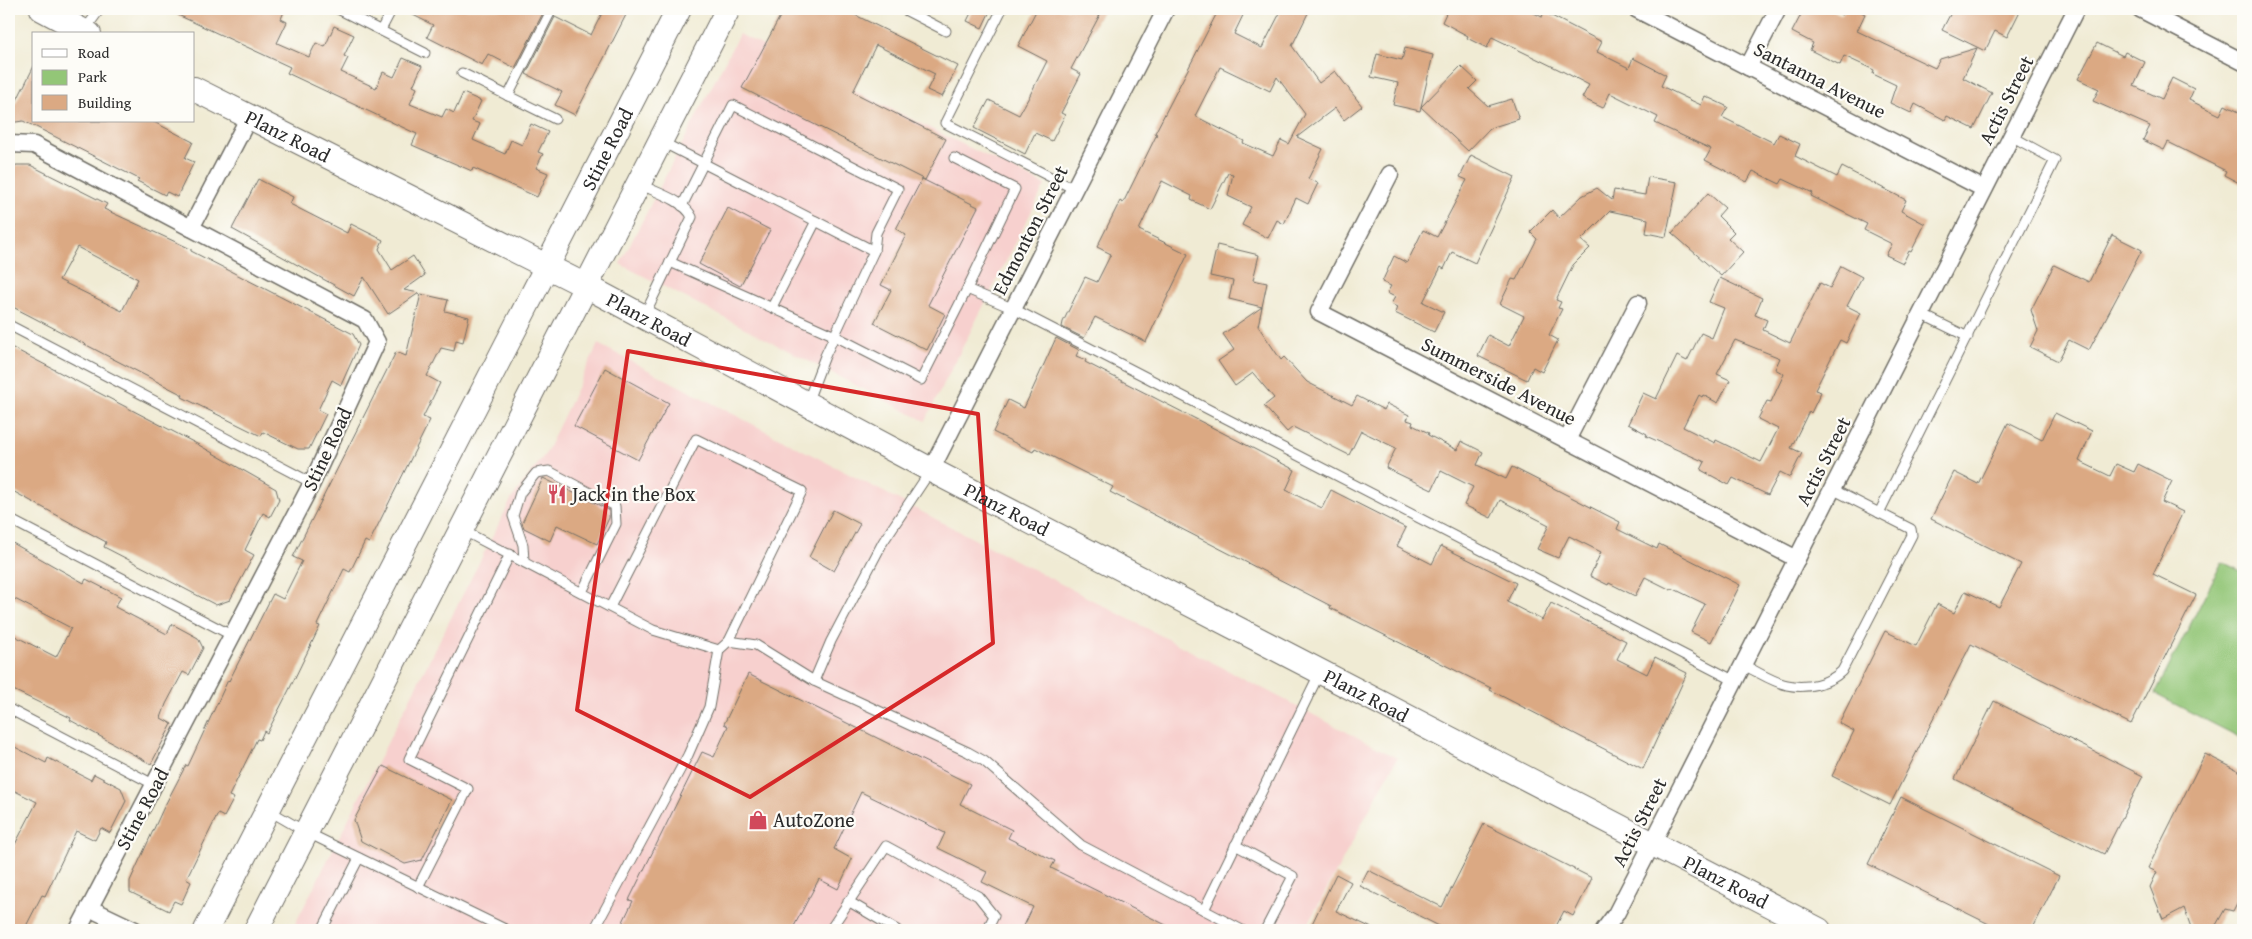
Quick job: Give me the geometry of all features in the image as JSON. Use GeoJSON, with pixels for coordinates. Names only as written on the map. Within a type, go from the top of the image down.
{"type":"FeatureCollection","features":[{"type":"Feature","properties":{"kind":"main road"},"geometry":{"type":"LineString","coordinates":[[42,9],[87,32]]}},
{"type":"Feature","properties":{"kind":"main road","name":"Stine Road"},"geometry":{"type":"LineString","coordinates":[[206,930],[679,9]]}},
{"type":"Feature","properties":{"kind":"main road"},"geometry":{"type":"LineString","coordinates":[[256,930],[728,9]]}},
{"type":"Feature","properties":{"kind":"main road","name":"Planz Road"},"geometry":{"type":"LineString","coordinates":[[195,90],[248,118],[644,316],[932,470],[1819,930]]}},
{"type":"Feature","properties":{"kind":"street","name":"Edmonton Street"},"geometry":{"type":"LineString","coordinates":[[932,470],[1166,9]]}},
{"type":"Feature","properties":{"kind":"street","name":"Santanna Avenue"},"geometry":{"type":"LineString","coordinates":[[1636,9],[1984,189]]}},
{"type":"Feature","properties":{"kind":"street"},"geometry":{"type":"LineString","coordinates":[[1748,67],[1778,9]]}},
{"type":"Feature","properties":{"kind":"street","name":"Actis Street"},"geometry":{"type":"LineString","coordinates":[[1604,930],[1616,914],[1652,844],[2076,9]]}},
{"type":"Feature","properties":{"kind":"street"},"geometry":{"type":"LineString","coordinates":[[2140,9],[2243,62]]}},
{"type":"Feature","properties":{"kind":"street"},"geometry":{"type":"LineString","coordinates":[[192,228],[248,118]]}},
{"type":"Feature","properties":{"kind":"street","name":"Stine Road"},"geometry":{"type":"LineString","coordinates":[[9,144],[34,145],[365,320],[377,342],[312,483],[78,930]]}},
{"type":"Feature","properties":{"kind":"street","name":"Summerside Avenue"},"geometry":{"type":"LineString","coordinates":[[1390,174],[1319,312],[1797,559]]}},
{"type":"Feature","properties":{"kind":"street"},"geometry":{"type":"LineString","coordinates":[[1567,440],[1638,303]]}},
{"type":"Feature","properties":{"kind":"street"},"geometry":{"type":"LineString","coordinates":[[89,908],[135,930]]}},
{"type":"Feature","properties":{"kind":"lane"},"geometry":{"type":"LineString","coordinates":[[87,32],[100,9]]}},
{"type":"Feature","properties":{"kind":"lane"},"geometry":{"type":"LineString","coordinates":[[338,9],[425,53]]}},
{"type":"Feature","properties":{"kind":"lane"},"geometry":{"type":"LineString","coordinates":[[381,30],[392,9]]}},
{"type":"Feature","properties":{"kind":"lane"},"geometry":{"type":"LineString","coordinates":[[508,96],[552,9]]}},
{"type":"Feature","properties":{"kind":"lane"},"geometry":{"type":"LineString","coordinates":[[903,9],[946,31]]}},
{"type":"Feature","properties":{"kind":"lane"},"geometry":{"type":"LineString","coordinates":[[1002,9],[945,123],[1074,189]]}},
{"type":"Feature","properties":{"kind":"lane"},"geometry":{"type":"LineString","coordinates":[[462,74],[555,119]]}},
{"type":"Feature","properties":{"kind":"lane"},"geometry":{"type":"LineString","coordinates":[[682,206],[732,105],[898,189],[876,232],[874,251],[806,403]]}},
{"type":"Feature","properties":{"kind":"lane"},"geometry":{"type":"LineString","coordinates":[[1879,513],[2055,160],[2011,136]]}},
{"type":"Feature","properties":{"kind":"lane"},"geometry":{"type":"LineString","coordinates":[[660,142],[874,251]]}},
{"type":"Feature","properties":{"kind":"lane"},"geometry":{"type":"LineString","coordinates":[[670,262],[835,336],[921,380],[1015,189],[954,158]]}},
{"type":"Feature","properties":{"kind":"lane"},"geometry":{"type":"LineString","coordinates":[[639,183],[689,210],[692,217],[644,316]]}},
{"type":"Feature","properties":{"kind":"lane"},"geometry":{"type":"LineString","coordinates":[[772,307],[816,221]]}},
{"type":"Feature","properties":{"kind":"lane"},"geometry":{"type":"LineString","coordinates":[[967,288],[1014,309],[1735,681]]}},
{"type":"Feature","properties":{"kind":"lane"},"geometry":{"type":"LineString","coordinates":[[1921,314],[1968,337]]}},
{"type":"Feature","properties":{"kind":"lane"},"geometry":{"type":"LineString","coordinates":[[9,324],[312,483]]}},
{"type":"Feature","properties":{"kind":"lane"},"geometry":{"type":"LineString","coordinates":[[594,930],[688,755],[709,707],[719,650],[730,642],[802,491],[696,440],[610,607]]}},
{"type":"Feature","properties":{"kind":"lane"},"geometry":{"type":"LineString","coordinates":[[524,561],[523,546],[513,516],[520,493],[536,472],[549,470],[615,506],[616,524],[582,592]]}},
{"type":"Feature","properties":{"kind":"lane"},"geometry":{"type":"LineString","coordinates":[[814,681],[832,641],[883,542],[932,470]]}},
{"type":"Feature","properties":{"kind":"lane"},"geometry":{"type":"LineString","coordinates":[[1743,665],[1787,685],[1815,685],[1832,680],[1842,671],[1912,535],[1910,529],[1832,489]]}},
{"type":"Feature","properties":{"kind":"lane"},"geometry":{"type":"LineString","coordinates":[[9,519],[233,636]]}},
{"type":"Feature","properties":{"kind":"lane"},"geometry":{"type":"LineString","coordinates":[[462,530],[653,630],[719,650]]}},
{"type":"Feature","properties":{"kind":"lane"},"geometry":{"type":"LineString","coordinates":[[418,887],[468,789],[409,759],[510,554]]}},
{"type":"Feature","properties":{"kind":"lane"},"geometry":{"type":"LineString","coordinates":[[730,642],[756,645],[814,681],[964,749],[984,761],[1081,845],[1242,930]]}},
{"type":"Feature","properties":{"kind":"lane"},"geometry":{"type":"LineString","coordinates":[[1204,910],[1320,671]]}},
{"type":"Feature","properties":{"kind":"lane"},"geometry":{"type":"LineString","coordinates":[[9,709],[155,784]]}},
{"type":"Feature","properties":{"kind":"lane"},"geometry":{"type":"LineString","coordinates":[[268,810],[306,832],[507,930]]}},
{"type":"Feature","properties":{"kind":"lane"},"geometry":{"type":"LineString","coordinates":[[1235,845],[1293,876],[1265,930]]}},
{"type":"Feature","properties":{"kind":"lane"},"geometry":{"type":"LineString","coordinates":[[830,930],[886,846],[978,896],[994,916],[987,930]]}},
{"type":"Feature","properties":{"kind":"lane"},"geometry":{"type":"LineString","coordinates":[[322,930],[359,858]]}},
{"type":"Feature","properties":{"kind":"lane"},"geometry":{"type":"LineString","coordinates":[[848,901],[897,930]]}},
{"type":"Feature","properties":{"kind":"highlighted area"},"geometry":{"type":"Polygon","coordinates":[[[628,351],[978,414],[993,643],[750,797],[577,710],[628,351]]]}},
{"type":"Feature","properties":{"kind":"shaded area"},"geometry":{"type":"Polygon","coordinates":[[[739,34],[1045,185],[925,421],[620,264],[739,34]]]}},
{"type":"Feature","properties":{"kind":"shaded area"},"geometry":{"type":"Polygon","coordinates":[[[598,344],[1397,758],[1305,930],[292,930],[512,498],[546,453],[598,344]]]}},
{"type":"Feature","properties":{"kind":"green space"},"geometry":{"type":"Polygon","coordinates":[[[2222,562],[2243,572],[2243,739],[2155,694],[2222,562]]]}},
{"type":"Feature","properties":{"kind":"building"},"geometry":{"type":"Polygon","coordinates":[[[165,9],[285,9],[281,19],[287,22],[277,43],[309,57],[316,43],[325,47],[334,26],[354,35],[344,56],[348,58],[341,72],[376,88],[383,72],[394,77],[403,58],[422,66],[413,86],[417,88],[410,104],[442,117],[446,109],[454,113],[463,93],[481,101],[472,121],[480,124],[473,140],[505,154],[511,140],[522,145],[531,124],[548,132],[538,152],[543,154],[536,168],[548,173],[537,197],[473,168],[472,171],[412,145],[417,134],[287,73],[290,67],[165,9]]]}},
{"type":"Feature","properties":{"kind":"building"},"geometry":{"type":"Polygon","coordinates":[[[401,9],[539,9],[544,11],[515,68],[488,54],[482,65],[427,37],[433,25],[401,9]]]}},
{"type":"Feature","properties":{"kind":"building"},"geometry":{"type":"Polygon","coordinates":[[[604,9],[629,9],[575,115],[555,105],[562,92],[526,74],[555,17],[591,35],[604,9]]]}},
{"type":"Feature","properties":{"kind":"building"},"geometry":{"type":"Polygon","coordinates":[[[784,9],[843,9],[958,66],[942,97],[927,90],[935,74],[876,45],[853,92],[946,139],[925,180],[742,88],[784,9]]]}},
{"type":"Feature","properties":{"kind":"building"},"geometry":{"type":"Polygon","coordinates":[[[973,9],[991,9],[982,28],[967,21],[973,9]]]}},
{"type":"Feature","properties":{"kind":"building"},"geometry":{"type":"Polygon","coordinates":[[[1037,9],[1103,9],[1071,69],[1081,74],[1061,113],[1065,115],[1052,141],[1035,133],[1025,154],[974,128],[989,100],[1019,115],[1029,97],[1047,61],[1018,46],[1037,9]]]}},
{"type":"Feature","properties":{"kind":"building"},"geometry":{"type":"Polygon","coordinates":[[[1219,9],[1246,9],[1234,34],[1262,48],[1282,9],[1310,9],[1292,46],[1319,83],[1335,71],[1362,106],[1344,120],[1335,108],[1297,137],[1323,149],[1308,179],[1318,183],[1308,204],[1296,198],[1284,224],[1277,220],[1268,238],[1242,225],[1251,207],[1228,196],[1233,174],[1228,173],[1210,209],[1191,200],[1192,196],[1162,181],[1139,230],[1188,254],[1146,342],[1095,317],[1084,338],[1062,327],[1063,322],[1085,277],[1097,282],[1111,254],[1097,247],[1120,201],[1123,203],[1157,134],[1155,133],[1219,9]],[[1220,67],[1195,116],[1244,141],[1243,143],[1273,156],[1281,140],[1289,144],[1305,114],[1277,77],[1270,91],[1220,67]]]}},
{"type":"Feature","properties":{"kind":"building"},"geometry":{"type":"Polygon","coordinates":[[[1448,9],[1526,9],[1542,17],[1544,12],[1602,42],[1597,52],[1629,68],[1633,58],[1666,75],[1661,86],[1701,105],[1705,96],[1728,107],[1722,117],[1774,143],[1779,134],[1800,144],[1795,156],[1837,177],[1842,167],[1906,200],[1901,211],[1925,224],[1911,252],[1909,251],[1903,263],[1886,255],[1892,244],[1864,230],[1867,224],[1811,196],[1813,193],[1783,179],[1780,184],[1753,171],[1747,182],[1705,160],[1711,149],[1655,123],[1658,117],[1610,93],[1603,108],[1582,98],[1589,85],[1562,71],[1492,37],[1487,48],[1467,38],[1468,36],[1442,22],[1448,9]]]}},
{"type":"Feature","properties":{"kind":"building"},"geometry":{"type":"Polygon","coordinates":[[[1804,9],[1830,9],[1842,15],[1845,9],[1856,9],[1865,14],[1857,31],[1935,68],[1940,59],[1977,48],[1963,78],[1992,93],[1974,129],[1947,116],[1945,120],[1915,104],[1911,113],[1890,103],[1896,85],[1873,74],[1874,70],[1844,56],[1840,65],[1810,50],[1813,43],[1792,32],[1804,9]]]}},
{"type":"Feature","properties":{"kind":"building"},"geometry":{"type":"Polygon","coordinates":[[[1953,9],[2021,9],[2007,37],[1995,31],[1985,51],[1942,30],[1953,9]]]}},
{"type":"Feature","properties":{"kind":"building"},"geometry":{"type":"Polygon","coordinates":[[[2097,43],[2123,56],[2125,52],[2145,62],[2134,86],[2162,99],[2172,78],[2194,89],[2189,100],[2220,115],[2225,105],[2243,114],[2243,185],[2224,175],[2226,171],[2168,142],[2164,150],[2143,140],[2150,126],[2093,101],[2099,89],[2078,79],[2097,43]]]}},
{"type":"Feature","properties":{"kind":"building"},"geometry":{"type":"Polygon","coordinates":[[[1405,48],[1433,55],[1420,111],[1393,105],[1398,83],[1371,77],[1377,54],[1402,60],[1405,48]]]}},
{"type":"Feature","properties":{"kind":"building"},"geometry":{"type":"Polygon","coordinates":[[[1461,66],[1477,81],[1469,89],[1488,106],[1512,99],[1519,119],[1490,128],[1468,151],[1421,107],[1461,66]]]}},
{"type":"Feature","properties":{"kind":"building"},"geometry":{"type":"Polygon","coordinates":[[[32,70],[32,122],[154,122],[193,142],[185,158],[194,162],[177,197],[167,192],[165,195],[137,181],[139,179],[34,126],[23,121],[9,123],[9,116],[32,70]]]}},
{"type":"Feature","properties":{"kind":"building"},"geometry":{"type":"Polygon","coordinates":[[[1471,155],[1515,177],[1475,263],[1452,252],[1444,269],[1441,267],[1423,302],[1444,312],[1434,332],[1395,313],[1397,307],[1391,304],[1395,297],[1387,293],[1391,286],[1382,282],[1394,256],[1407,263],[1423,230],[1437,237],[1467,180],[1460,177],[1471,155]]]}},
{"type":"Feature","properties":{"kind":"building"},"geometry":{"type":"Polygon","coordinates":[[[16,165],[30,165],[107,204],[104,209],[191,249],[191,251],[353,334],[359,345],[341,385],[332,380],[318,410],[326,414],[309,449],[298,449],[263,432],[261,436],[182,397],[183,395],[9,305],[9,175],[16,165]],[[77,247],[59,280],[122,311],[138,279],[77,247]]]}},
{"type":"Feature","properties":{"kind":"building"},"geometry":{"type":"Polygon","coordinates":[[[1648,177],[1677,182],[1666,237],[1646,233],[1648,219],[1610,211],[1581,240],[1590,248],[1573,265],[1556,300],[1561,302],[1558,308],[1562,309],[1549,335],[1558,340],[1542,372],[1533,367],[1527,380],[1478,356],[1488,335],[1509,346],[1524,316],[1500,304],[1512,279],[1516,280],[1537,239],[1530,232],[1552,210],[1559,218],[1582,196],[1597,188],[1612,200],[1614,190],[1645,195],[1648,177]]]}},
{"type":"Feature","properties":{"kind":"building"},"geometry":{"type":"Polygon","coordinates":[[[258,179],[293,197],[290,204],[347,233],[351,224],[383,240],[379,249],[392,270],[413,256],[425,275],[404,290],[419,293],[388,314],[364,277],[354,296],[232,229],[258,179]]]}},
{"type":"Feature","properties":{"kind":"building"},"geometry":{"type":"Polygon","coordinates":[[[922,179],[978,207],[928,305],[945,314],[927,350],[874,323],[891,290],[881,285],[906,235],[896,229],[922,179]]]}},
{"type":"Feature","properties":{"kind":"building"},"geometry":{"type":"Polygon","coordinates":[[[1708,193],[1725,208],[1718,216],[1734,232],[1728,238],[1743,252],[1721,276],[1672,233],[1708,193]]]}},
{"type":"Feature","properties":{"kind":"building"},"geometry":{"type":"Polygon","coordinates":[[[728,208],[770,230],[740,286],[699,264],[728,208]]]}},
{"type":"Feature","properties":{"kind":"building"},"geometry":{"type":"Polygon","coordinates":[[[2112,235],[2142,250],[2089,350],[2069,340],[2058,361],[2030,347],[2038,331],[2031,310],[2054,265],[2089,282],[2112,235]]]}},
{"type":"Feature","properties":{"kind":"building"},"geometry":{"type":"Polygon","coordinates":[[[1217,245],[1259,255],[1253,280],[1267,283],[1262,307],[1229,299],[1233,281],[1210,276],[1217,245]]]}},
{"type":"Feature","properties":{"kind":"building"},"geometry":{"type":"Polygon","coordinates":[[[1841,266],[1862,277],[1847,306],[1861,313],[1846,343],[1840,340],[1815,390],[1821,392],[1811,413],[1809,411],[1791,448],[1802,453],[1790,477],[1780,472],[1768,495],[1733,478],[1729,485],[1701,470],[1705,462],[1646,436],[1647,434],[1628,424],[1643,393],[1656,399],[1677,356],[1687,361],[1701,333],[1712,338],[1724,308],[1709,302],[1720,278],[1762,298],[1755,315],[1767,320],[1763,330],[1790,343],[1820,283],[1830,288],[1841,266]],[[1735,340],[1717,374],[1730,380],[1718,403],[1703,395],[1702,397],[1699,395],[1683,427],[1715,443],[1716,440],[1761,462],[1778,429],[1758,419],[1767,401],[1771,402],[1784,374],[1775,369],[1780,358],[1735,340]]]}},
{"type":"Feature","properties":{"kind":"building"},"geometry":{"type":"Polygon","coordinates":[[[421,294],[448,300],[445,311],[469,317],[463,342],[456,340],[454,351],[441,348],[427,376],[440,383],[423,417],[430,420],[369,543],[365,541],[350,572],[344,569],[317,625],[320,626],[289,690],[267,733],[264,731],[260,740],[257,739],[229,796],[234,798],[224,817],[218,814],[186,879],[191,882],[181,904],[174,901],[169,911],[130,892],[130,881],[163,809],[186,765],[188,766],[228,680],[273,594],[283,599],[302,561],[293,557],[396,352],[406,356],[421,294]]]}},
{"type":"Feature","properties":{"kind":"building"},"geometry":{"type":"Polygon","coordinates":[[[1262,307],[1258,326],[1281,360],[1284,357],[1307,382],[1352,405],[1357,396],[1384,410],[1387,404],[1409,415],[1407,420],[1413,422],[1412,425],[1457,450],[1461,441],[1483,452],[1477,465],[1506,479],[1512,467],[1620,522],[1617,529],[1657,549],[1659,544],[1740,585],[1711,642],[1691,632],[1705,604],[1645,577],[1635,596],[1590,576],[1601,552],[1569,536],[1558,558],[1537,549],[1549,525],[1500,500],[1491,518],[1464,505],[1473,487],[1441,471],[1432,490],[1386,468],[1396,448],[1361,431],[1349,455],[1293,427],[1287,432],[1264,406],[1274,398],[1253,373],[1235,386],[1218,361],[1234,350],[1223,334],[1262,307]]]}},
{"type":"Feature","properties":{"kind":"building"},"geometry":{"type":"Polygon","coordinates":[[[1056,338],[1079,350],[1076,356],[1086,360],[1085,362],[1295,470],[1286,490],[1322,508],[1331,490],[1406,528],[1397,546],[1432,564],[1441,546],[1516,583],[1507,602],[1542,620],[1551,603],[1626,641],[1617,659],[1647,674],[1655,657],[1687,673],[1643,769],[1490,690],[1491,688],[1330,608],[1331,606],[1110,492],[1113,487],[1035,448],[1033,452],[993,432],[1008,400],[1024,408],[1056,338]]]}},
{"type":"Feature","properties":{"kind":"building"},"geometry":{"type":"Polygon","coordinates":[[[9,346],[197,444],[276,489],[279,500],[270,517],[263,513],[245,550],[254,555],[230,600],[216,605],[104,547],[106,542],[9,489],[9,346]]]}},
{"type":"Feature","properties":{"kind":"building"},"geometry":{"type":"Polygon","coordinates":[[[605,368],[669,403],[638,460],[574,426],[605,368]]]}},
{"type":"Feature","properties":{"kind":"building"},"geometry":{"type":"Polygon","coordinates":[[[2055,413],[2092,431],[2079,461],[2110,476],[2116,464],[2134,472],[2138,464],[2172,481],[2162,502],[2183,512],[2153,574],[2196,595],[2131,724],[1971,644],[1890,805],[1832,776],[1854,731],[1839,723],[1885,631],[1916,646],[1937,604],[1954,613],[1965,591],[1999,607],[2021,564],[1931,519],[1954,472],[1978,484],[2008,423],[2042,440],[2055,413]]]}},
{"type":"Feature","properties":{"kind":"building","name":"Jack in the Box"},"geometry":{"type":"Polygon","coordinates":[[[543,478],[609,510],[609,518],[597,544],[557,525],[550,541],[524,528],[522,523],[543,478]]]}},
{"type":"Feature","properties":{"kind":"building"},"geometry":{"type":"Polygon","coordinates":[[[833,510],[860,524],[834,571],[809,557],[833,510]]]}},
{"type":"Feature","properties":{"kind":"building"},"geometry":{"type":"Polygon","coordinates":[[[9,541],[84,583],[86,579],[121,597],[115,607],[167,634],[172,624],[198,638],[203,648],[189,675],[183,672],[166,704],[161,718],[172,724],[151,764],[70,720],[71,718],[9,688],[9,633],[56,657],[71,628],[9,596],[9,541]]]}},
{"type":"Feature","properties":{"kind":"building"},"geometry":{"type":"Polygon","coordinates":[[[748,674],[970,784],[960,804],[1012,830],[1008,838],[1055,861],[1051,868],[1176,930],[1022,930],[1033,907],[982,882],[987,872],[938,848],[945,833],[861,792],[834,849],[852,859],[838,889],[819,879],[792,930],[619,930],[633,901],[629,900],[702,752],[714,757],[728,726],[724,724],[748,674]]]}},
{"type":"Feature","properties":{"kind":"building"},"geometry":{"type":"Polygon","coordinates":[[[1994,701],[2143,776],[2104,854],[1955,779],[1994,701]]]}},
{"type":"Feature","properties":{"kind":"building"},"geometry":{"type":"Polygon","coordinates":[[[9,744],[46,763],[48,758],[91,780],[94,774],[121,788],[126,801],[110,833],[101,828],[95,840],[76,831],[45,896],[42,895],[24,930],[9,930],[9,856],[37,802],[9,788],[9,744]]]}},
{"type":"Feature","properties":{"kind":"building"},"geometry":{"type":"Polygon","coordinates":[[[2205,754],[2243,773],[2243,891],[2233,911],[2225,909],[2216,925],[2192,930],[2184,908],[2163,919],[2150,887],[2157,872],[2148,868],[2205,754]]]}},
{"type":"Feature","properties":{"kind":"building"},"geometry":{"type":"Polygon","coordinates":[[[383,766],[452,800],[422,860],[405,864],[361,841],[354,820],[383,766]]]}},
{"type":"Feature","properties":{"kind":"building"},"geometry":{"type":"Polygon","coordinates":[[[1901,797],[2059,876],[2032,930],[2001,930],[1868,864],[1901,797]]]}},
{"type":"Feature","properties":{"kind":"building"},"geometry":{"type":"Polygon","coordinates":[[[1484,824],[1592,878],[1573,916],[1564,911],[1554,930],[1447,930],[1360,886],[1368,870],[1442,907],[1484,824]]]}},
{"type":"Feature","properties":{"kind":"building"},"geometry":{"type":"Polygon","coordinates":[[[1336,874],[1351,882],[1336,911],[1376,930],[1309,930],[1336,874]]]}},
{"type":"Feature","properties":{"kind":"place","name":"Jack in the Box"},"geometry":{"type":"Point","coordinates":[557,494]}},
{"type":"Feature","properties":{"kind":"place","name":"AutoZone"},"geometry":{"type":"Point","coordinates":[758,820]}}]}
